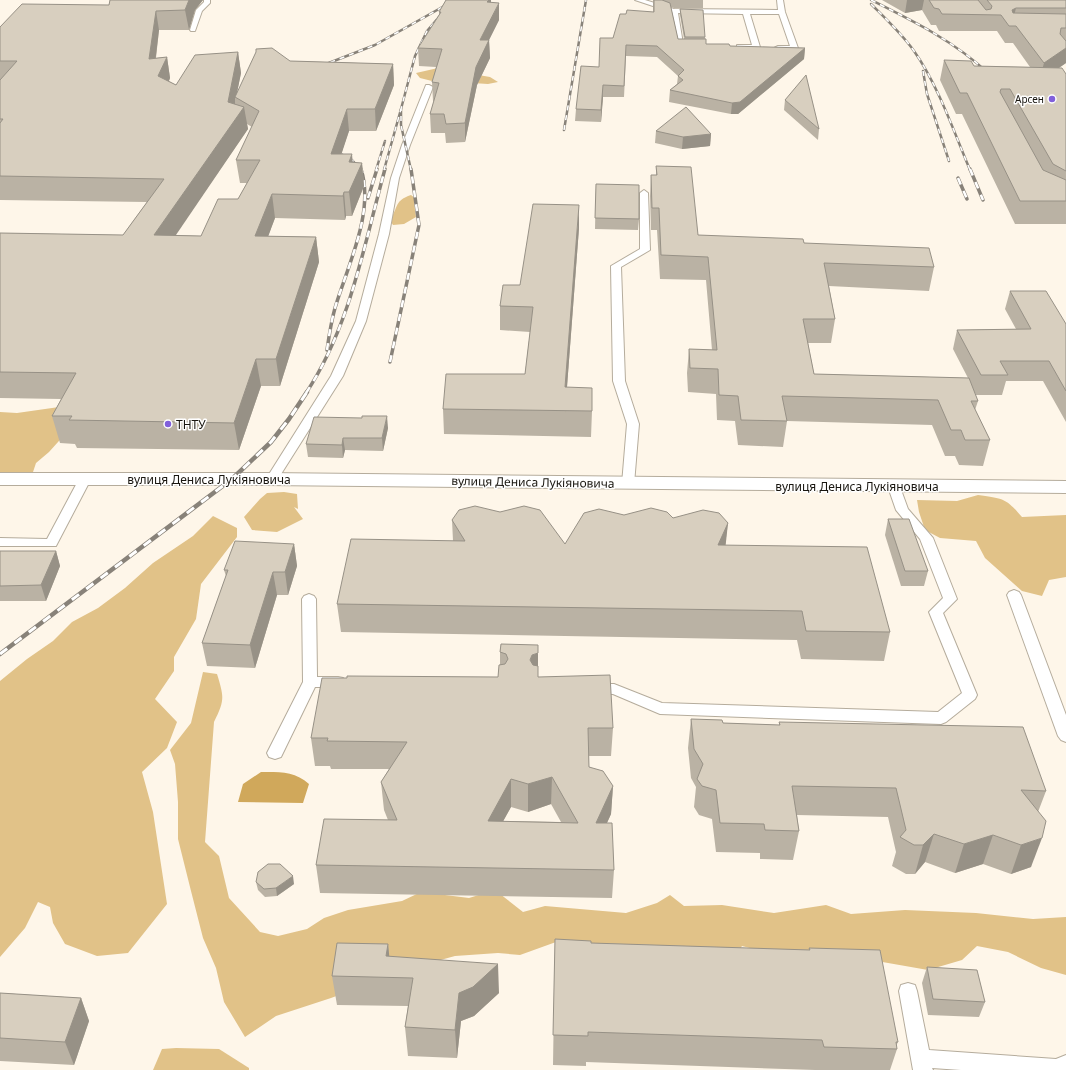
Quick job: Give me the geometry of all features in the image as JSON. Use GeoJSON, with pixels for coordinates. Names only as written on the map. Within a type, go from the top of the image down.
{"type":"FeatureCollection","features":[{"type":"Feature","properties":{"kind":"street","name":"вулиця Дениса Лукіяновича"},"geometry":{"type":"LineString","coordinates":[[0,479],[272,479],[628,484],[1066,487]]}},
{"type":"Feature","properties":{"kind":"lane"},"geometry":{"type":"LineString","coordinates":[[193,30],[199,10],[207,3],[207,0]]}},
{"type":"Feature","properties":{"kind":"lane"},"geometry":{"type":"LineString","coordinates":[[638,0],[674,11],[782,12]]}},
{"type":"Feature","properties":{"kind":"lane"},"geometry":{"type":"LineString","coordinates":[[733,47],[794,48],[782,12],[780,0]]}},
{"type":"Feature","properties":{"kind":"lane"},"geometry":{"type":"LineString","coordinates":[[674,11],[680,46],[695,46]]}},
{"type":"Feature","properties":{"kind":"lane"},"geometry":{"type":"LineString","coordinates":[[746,11],[764,47]]}},
{"type":"Feature","properties":{"kind":"lane"},"geometry":{"type":"LineString","coordinates":[[272,479],[337,376],[361,321],[384,234],[395,178],[406,144],[429,87]]}},
{"type":"Feature","properties":{"kind":"lane"},"geometry":{"type":"LineString","coordinates":[[628,484],[633,424],[619,381],[616,266],[645,250],[644,193]]}},
{"type":"Feature","properties":{"kind":"lane"},"geometry":{"type":"LineString","coordinates":[[0,542],[51,543],[85,478]]}},
{"type":"Feature","properties":{"kind":"lane"},"geometry":{"type":"LineString","coordinates":[[584,688],[614,689],[660,708],[941,718],[970,695],[936,612],[950,599],[926,538],[902,510],[894,486]]}},
{"type":"Feature","properties":{"kind":"lane"},"geometry":{"type":"LineString","coordinates":[[1014,595],[1066,736]]}},
{"type":"Feature","properties":{"kind":"lane"},"geometry":{"type":"LineString","coordinates":[[275,753],[310,682],[309,599]]}},
{"type":"Feature","properties":{"kind":"lane"},"geometry":{"type":"LineString","coordinates":[[310,682],[349,683]]}},
{"type":"Feature","properties":{"kind":"lane"},"geometry":{"type":"LineString","coordinates":[[908,991],[922,1064],[1056,1068],[1066,1064]]}},
{"type":"Feature","properties":{"kind":"shaded area"},"geometry":{"type":"Polygon","coordinates":[[[438,68],[490,77],[498,82],[488,84],[447,80],[432,81],[420,78],[416,73],[438,68]]]}},
{"type":"Feature","properties":{"kind":"shaded area"},"geometry":{"type":"Polygon","coordinates":[[[411,195],[416,199],[414,203],[416,217],[404,224],[393,225],[390,220],[399,202],[411,195]]]}},
{"type":"Feature","properties":{"kind":"shaded area"},"geometry":{"type":"Polygon","coordinates":[[[66,406],[67,432],[49,452],[36,463],[32,475],[0,476],[0,412],[17,413],[66,406]]]}},
{"type":"Feature","properties":{"kind":"shaded area"},"geometry":{"type":"Polygon","coordinates":[[[284,492],[297,494],[298,509],[294,507],[303,519],[277,532],[252,530],[244,517],[267,493],[284,492]]]}},
{"type":"Feature","properties":{"kind":"shaded area"},"geometry":{"type":"Polygon","coordinates":[[[978,495],[998,498],[1007,502],[1022,517],[1066,515],[1066,577],[1049,580],[1042,596],[1022,591],[985,558],[976,541],[940,538],[925,530],[917,500],[957,501],[978,495]]]}},
{"type":"Feature","properties":{"kind":"shaded area"},"geometry":{"type":"Polygon","coordinates":[[[213,516],[237,528],[237,537],[201,584],[196,619],[174,657],[174,671],[155,699],[177,722],[167,748],[142,772],[153,812],[167,904],[128,953],[97,956],[65,944],[53,923],[50,907],[38,902],[25,928],[0,957],[0,681],[27,659],[53,641],[72,622],[98,608],[125,588],[153,563],[193,536],[213,516]]]}},
{"type":"Feature","properties":{"kind":"shaded area"},"geometry":{"type":"Polygon","coordinates":[[[203,672],[217,674],[222,693],[222,703],[214,722],[205,842],[219,856],[229,898],[260,932],[278,936],[307,929],[324,918],[348,910],[402,901],[421,892],[469,898],[495,890],[523,912],[545,906],[626,913],[657,903],[670,895],[684,906],[722,905],[774,913],[826,905],[851,914],[905,910],[976,913],[1033,919],[1066,917],[1066,975],[1041,968],[1008,952],[977,946],[962,960],[928,970],[871,960],[780,956],[742,946],[736,955],[556,942],[520,955],[498,953],[455,956],[415,967],[331,998],[276,1016],[245,1037],[224,1002],[216,968],[203,938],[178,839],[178,802],[175,764],[170,750],[191,723],[203,672]]]}},
{"type":"Feature","properties":{"kind":"shaded area"},"geometry":{"type":"Polygon","coordinates":[[[261,772],[292,774],[304,780],[309,784],[303,803],[238,802],[243,784],[261,772]]]}},
{"type":"Feature","properties":{"kind":"shaded area"},"geometry":{"type":"Polygon","coordinates":[[[162,1049],[219,1049],[249,1068],[249,1070],[153,1070],[162,1049]]]}},
{"type":"Feature","properties":{"kind":"building"},"geometry":{"type":"Polygon","coordinates":[[[110,0],[189,0],[185,10],[156,11],[149,59],[167,57],[158,76],[176,85],[195,55],[238,52],[228,102],[244,107],[154,235],[201,236],[218,199],[238,199],[260,160],[236,160],[259,111],[235,97],[256,52],[256,49],[272,48],[290,61],[393,64],[375,109],[347,109],[331,154],[352,154],[349,162],[362,163],[349,192],[344,192],[343,196],[272,194],[255,236],[316,237],[276,359],[256,359],[234,423],[69,420],[72,416],[52,416],[76,373],[0,372],[0,233],[123,235],[164,179],[0,176],[0,123],[3,119],[0,119],[0,80],[17,61],[0,61],[0,27],[22,4],[109,5],[110,0]]]}},
{"type":"Feature","properties":{"kind":"building"},"geometry":{"type":"Polygon","coordinates":[[[446,0],[489,0],[487,2],[499,3],[480,40],[489,40],[476,67],[465,123],[446,124],[444,114],[430,114],[439,83],[432,82],[442,49],[418,48],[441,12],[439,12],[446,0]]]}},
{"type":"Feature","properties":{"kind":"building"},"geometry":{"type":"Polygon","coordinates":[[[654,0],[662,0],[670,3],[678,39],[706,39],[706,44],[729,44],[730,46],[805,48],[740,102],[732,103],[670,90],[683,80],[678,76],[684,70],[657,46],[626,45],[624,86],[603,85],[601,110],[576,109],[581,66],[599,67],[600,38],[613,38],[620,14],[626,14],[627,10],[654,12],[654,0]]]}},
{"type":"Feature","properties":{"kind":"building"},"geometry":{"type":"Polygon","coordinates":[[[929,0],[978,0],[986,10],[991,9],[992,6],[987,0],[1066,0],[1066,8],[1016,8],[1012,10],[1013,13],[1066,14],[1066,28],[1061,28],[1060,34],[1066,41],[1066,48],[1044,63],[1016,26],[1009,26],[1001,15],[942,14],[939,9],[934,8],[929,0]]]}},
{"type":"Feature","properties":{"kind":"building"},"geometry":{"type":"Polygon","coordinates":[[[680,9],[703,10],[705,37],[685,37],[680,9]]]}},
{"type":"Feature","properties":{"kind":"building"},"geometry":{"type":"Polygon","coordinates":[[[944,60],[971,61],[974,66],[1062,68],[1066,74],[1066,171],[1053,164],[1010,89],[1001,89],[1000,92],[1043,170],[1066,180],[1066,201],[1020,201],[967,93],[960,93],[944,60]]]}},
{"type":"Feature","properties":{"kind":"building"},"geometry":{"type":"Polygon","coordinates":[[[806,75],[819,129],[785,100],[806,75]]]}},
{"type":"Feature","properties":{"kind":"building"},"geometry":{"type":"Polygon","coordinates":[[[686,107],[711,134],[683,137],[656,131],[686,107]]]}},
{"type":"Feature","properties":{"kind":"building"},"geometry":{"type":"Polygon","coordinates":[[[656,166],[691,167],[698,235],[803,239],[804,243],[929,248],[934,267],[824,263],[835,319],[803,319],[814,374],[969,378],[978,401],[971,401],[990,440],[965,440],[961,430],[951,430],[938,400],[782,396],[787,421],[741,420],[738,396],[719,395],[718,369],[690,368],[689,349],[717,350],[708,257],[661,255],[659,208],[652,208],[651,175],[657,175],[656,166]]]}},
{"type":"Feature","properties":{"kind":"building"},"geometry":{"type":"Polygon","coordinates":[[[596,184],[639,185],[639,219],[595,218],[596,184]]]}},
{"type":"Feature","properties":{"kind":"building"},"geometry":{"type":"Polygon","coordinates":[[[533,204],[579,205],[565,387],[592,388],[592,411],[443,409],[446,374],[525,374],[533,307],[500,306],[503,285],[520,285],[533,204]]]}},
{"type":"Feature","properties":{"kind":"building"},"geometry":{"type":"Polygon","coordinates":[[[1010,291],[1046,291],[1066,324],[1066,391],[1049,361],[1000,361],[1008,375],[981,375],[957,330],[1031,329],[1010,291]]]}},
{"type":"Feature","properties":{"kind":"building"},"geometry":{"type":"Polygon","coordinates":[[[362,416],[387,416],[382,438],[343,438],[342,445],[306,444],[314,417],[362,418],[362,416]]]}},
{"type":"Feature","properties":{"kind":"building"},"geometry":{"type":"Polygon","coordinates":[[[475,506],[500,512],[524,506],[540,510],[565,544],[584,513],[599,509],[624,515],[651,508],[667,512],[673,518],[703,510],[719,513],[728,523],[718,545],[867,547],[890,632],[806,631],[802,611],[337,604],[351,539],[465,541],[452,520],[459,510],[475,506]]]}},
{"type":"Feature","properties":{"kind":"building"},"geometry":{"type":"Polygon","coordinates":[[[888,519],[909,519],[928,571],[905,571],[888,519]]]}},
{"type":"Feature","properties":{"kind":"building"},"geometry":{"type":"Polygon","coordinates":[[[235,541],[294,544],[285,572],[273,572],[250,645],[202,643],[228,570],[224,570],[235,541]]]}},
{"type":"Feature","properties":{"kind":"building"},"geometry":{"type":"Polygon","coordinates":[[[0,551],[56,551],[41,585],[0,586],[0,551]]]}},
{"type":"Feature","properties":{"kind":"building"},"geometry":{"type":"Polygon","coordinates":[[[501,644],[538,645],[538,653],[532,655],[530,660],[533,665],[538,666],[538,677],[610,675],[613,728],[588,728],[589,767],[603,771],[613,786],[596,823],[612,823],[614,870],[316,865],[324,819],[397,820],[381,782],[407,742],[327,741],[328,738],[311,738],[322,678],[347,678],[347,676],[498,677],[499,665],[505,664],[508,659],[506,654],[500,652],[501,644]],[[552,777],[528,784],[511,779],[488,821],[578,823],[552,777]]]}},
{"type":"Feature","properties":{"kind":"building"},"geometry":{"type":"Polygon","coordinates":[[[691,719],[722,720],[723,723],[780,725],[779,722],[1023,727],[1046,791],[1021,790],[1046,821],[1042,838],[1021,845],[993,835],[964,844],[934,834],[923,845],[914,845],[900,837],[906,830],[896,788],[792,786],[799,831],[765,830],[764,824],[720,823],[716,790],[702,786],[697,779],[703,764],[694,749],[691,719]]]}},
{"type":"Feature","properties":{"kind":"building"},"geometry":{"type":"Polygon","coordinates":[[[268,864],[280,864],[293,876],[276,888],[264,889],[256,882],[258,872],[268,864]]]}},
{"type":"Feature","properties":{"kind":"building"},"geometry":{"type":"Polygon","coordinates":[[[555,939],[591,941],[591,943],[810,950],[809,948],[880,950],[898,1042],[896,1042],[897,1049],[824,1047],[822,1040],[588,1032],[588,1036],[553,1035],[555,939]]]}},
{"type":"Feature","properties":{"kind":"building"},"geometry":{"type":"Polygon","coordinates":[[[337,943],[388,944],[386,956],[498,964],[473,987],[459,993],[455,1030],[405,1027],[413,978],[332,976],[337,943]]]}},
{"type":"Feature","properties":{"kind":"building"},"geometry":{"type":"Polygon","coordinates":[[[927,967],[977,970],[985,1002],[933,999],[927,967]]]}},
{"type":"Feature","properties":{"kind":"building"},"geometry":{"type":"Polygon","coordinates":[[[0,993],[81,998],[65,1042],[0,1038],[0,993]]]}},
{"type":"Feature","properties":{"kind":"railway"},"geometry":{"type":"LineString","coordinates":[[321,66],[375,45],[455,0]]}},
{"type":"Feature","properties":{"kind":"railway"},"geometry":{"type":"LineString","coordinates":[[564,130],[586,0]]}},
{"type":"Feature","properties":{"kind":"railway"},"geometry":{"type":"LineString","coordinates":[[871,0],[947,41],[988,73]]}},
{"type":"Feature","properties":{"kind":"railway"},"geometry":{"type":"LineString","coordinates":[[871,4],[894,27],[923,64],[945,109],[970,170]]}},
{"type":"Feature","properties":{"kind":"railway"},"geometry":{"type":"LineString","coordinates":[[401,109],[415,56],[427,31],[445,10]]}},
{"type":"Feature","properties":{"kind":"railway"},"geometry":{"type":"LineString","coordinates":[[923,71],[927,94],[949,161]]}},
{"type":"Feature","properties":{"kind":"railway"},"geometry":{"type":"LineString","coordinates":[[384,170],[401,109]]}},
{"type":"Feature","properties":{"kind":"railway"},"geometry":{"type":"LineString","coordinates":[[401,109],[401,125],[411,170]]}},
{"type":"Feature","properties":{"kind":"railway"},"geometry":{"type":"LineString","coordinates":[[376,170],[385,141]]}},
{"type":"Feature","properties":{"kind":"railway"},"geometry":{"type":"LineString","coordinates":[[332,149],[352,160],[361,170]]}},
{"type":"Feature","properties":{"kind":"railway"},"geometry":{"type":"LineString","coordinates":[[327,350],[335,308],[358,239],[362,221],[365,203],[361,169]]}},
{"type":"Feature","properties":{"kind":"railway"},"geometry":{"type":"LineString","coordinates":[[368,198],[377,169]]}},
{"type":"Feature","properties":{"kind":"railway"},"geometry":{"type":"LineString","coordinates":[[306,393],[321,368],[345,313],[385,169]]}},
{"type":"Feature","properties":{"kind":"railway"},"geometry":{"type":"LineString","coordinates":[[390,362],[419,225],[411,169]]}},
{"type":"Feature","properties":{"kind":"railway"},"geometry":{"type":"LineString","coordinates":[[970,169],[983,200]]}},
{"type":"Feature","properties":{"kind":"railway"},"geometry":{"type":"LineString","coordinates":[[958,178],[967,199]]}},
{"type":"Feature","properties":{"kind":"railway"},"geometry":{"type":"LineString","coordinates":[[0,654],[232,479],[271,442],[307,392]]}},
{"type":"Feature","properties":{"kind":"place","name":"Арсен"},"geometry":{"type":"Point","coordinates":[1052,99]}},
{"type":"Feature","properties":{"kind":"place","name":"ТНТУ"},"geometry":{"type":"Point","coordinates":[168,424]}}]}
